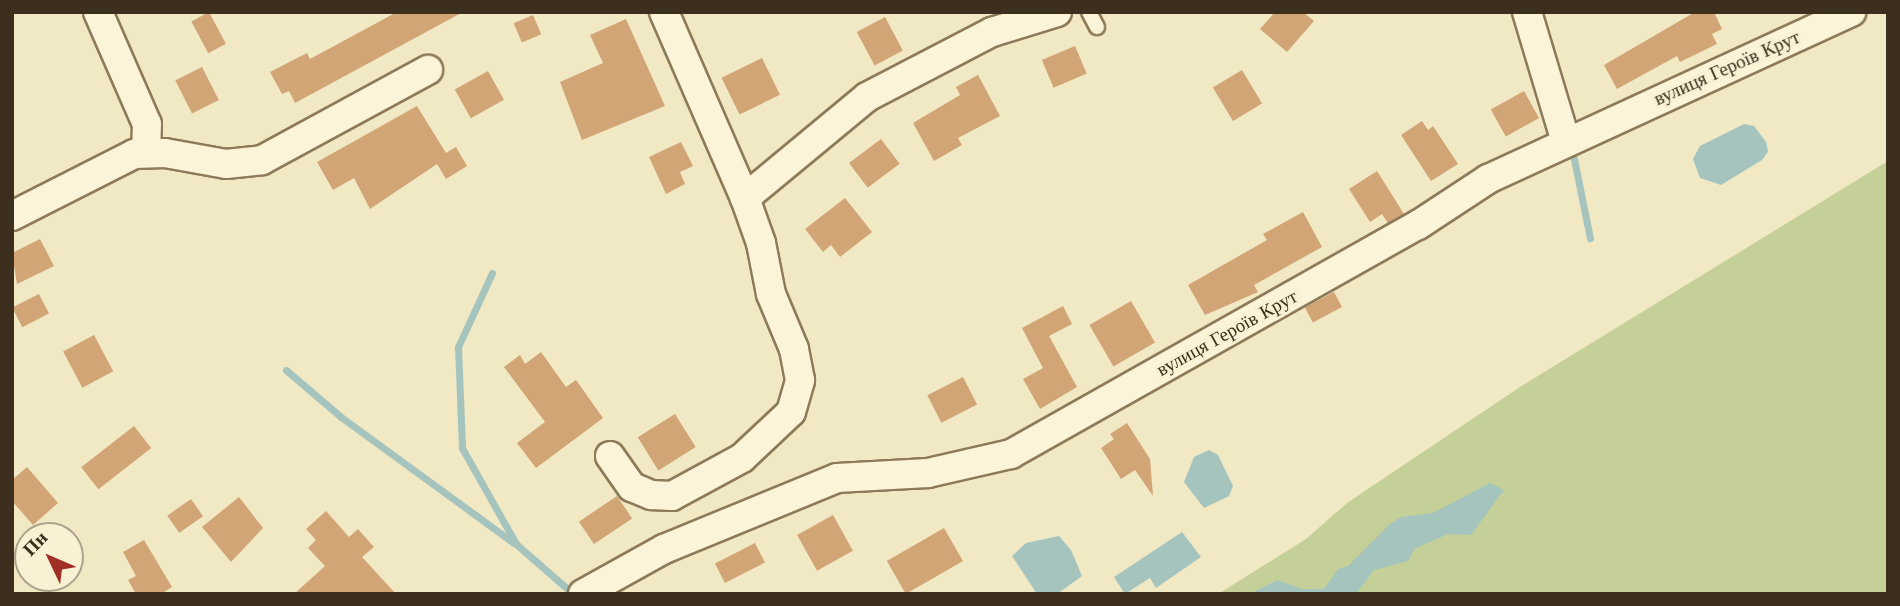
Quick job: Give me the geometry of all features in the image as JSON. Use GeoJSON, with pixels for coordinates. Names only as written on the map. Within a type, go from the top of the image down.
{"type":"FeatureCollection","features":[{"type":"Feature","properties":{"kind":"street"},"geometry":{"type":"LineString","coordinates":[[98,12],[143,113],[148,135],[146,151]]}},
{"type":"Feature","properties":{"kind":"street"},"geometry":{"type":"LineString","coordinates":[[610,456],[632,487],[651,495],[673,496],[742,458],[791,412],[800,380],[794,349],[771,294],[761,243],[745,198],[664,12]]}},
{"type":"Feature","properties":{"kind":"street"},"geometry":{"type":"LineString","coordinates":[[745,198],[867,97],[992,32],[1057,12]]}},
{"type":"Feature","properties":{"kind":"street"},"geometry":{"type":"LineString","coordinates":[[1527,12],[1566,142]]}},
{"type":"Feature","properties":{"kind":"street","name":"вулиця Героїв Крут"},"geometry":{"type":"LineString","coordinates":[[583,594],[664,549],[837,478],[928,473],[1011,454],[1418,225],[1488,179],[1851,12]]}},
{"type":"Feature","properties":{"kind":"street"},"geometry":{"type":"LineString","coordinates":[[12,216],[121,158],[146,151],[226,164],[262,160],[428,70]]}},
{"type":"Feature","properties":{"kind":"lane"},"geometry":{"type":"LineString","coordinates":[[1089,12],[1097,27]]}},
{"type":"Feature","properties":{"kind":"green space"},"geometry":{"type":"Polygon","coordinates":[[[1888,161],[1888,594],[1218,594],[1306,539],[1347,503],[1520,387],[1888,161]]]}},
{"type":"Feature","properties":{"kind":"water"},"geometry":{"type":"Polygon","coordinates":[[[1744,124],[1754,126],[1766,142],[1768,152],[1762,160],[1721,185],[1700,178],[1693,159],[1700,146],[1744,124]]]}},
{"type":"Feature","properties":{"kind":"water"},"geometry":{"type":"Polygon","coordinates":[[[1209,450],[1218,455],[1233,486],[1229,496],[1204,508],[1184,482],[1194,457],[1209,450]]]}},
{"type":"Feature","properties":{"kind":"water"},"geometry":{"type":"Polygon","coordinates":[[[1490,483],[1504,490],[1471,535],[1448,534],[1414,549],[1408,561],[1374,570],[1357,593],[1250,594],[1277,580],[1302,589],[1324,589],[1338,569],[1348,566],[1390,524],[1401,517],[1433,513],[1490,483]]]}},
{"type":"Feature","properties":{"kind":"water"},"geometry":{"type":"Polygon","coordinates":[[[1182,532],[1201,557],[1156,588],[1150,578],[1125,594],[1114,577],[1182,532]]]}},
{"type":"Feature","properties":{"kind":"water"},"geometry":{"type":"Polygon","coordinates":[[[1059,536],[1071,550],[1082,576],[1057,594],[1037,594],[1012,556],[1026,543],[1059,536]]]}},
{"type":"Feature","properties":{"kind":"building"},"geometry":{"type":"Polygon","coordinates":[[[209,12],[226,44],[208,53],[191,21],[209,12]]]}},
{"type":"Feature","properties":{"kind":"building"},"geometry":{"type":"Polygon","coordinates":[[[397,12],[463,12],[295,103],[289,91],[282,94],[270,72],[307,53],[310,59],[397,12]]]}},
{"type":"Feature","properties":{"kind":"building"},"geometry":{"type":"Polygon","coordinates":[[[1275,12],[1303,12],[1314,21],[1287,52],[1260,29],[1275,12]]]}},
{"type":"Feature","properties":{"kind":"building"},"geometry":{"type":"Polygon","coordinates":[[[1695,12],[1714,12],[1722,29],[1712,34],[1717,44],[1680,62],[1677,56],[1617,89],[1604,65],[1695,12]]]}},
{"type":"Feature","properties":{"kind":"building"},"geometry":{"type":"Polygon","coordinates":[[[533,15],[541,34],[522,43],[514,23],[533,15]]]}},
{"type":"Feature","properties":{"kind":"building"},"geometry":{"type":"Polygon","coordinates":[[[885,17],[903,51],[875,66],[857,32],[885,17]]]}},
{"type":"Feature","properties":{"kind":"building"},"geometry":{"type":"Polygon","coordinates":[[[626,19],[665,106],[582,140],[560,82],[603,63],[590,35],[626,19]]]}},
{"type":"Feature","properties":{"kind":"building"},"geometry":{"type":"Polygon","coordinates":[[[1075,46],[1087,74],[1054,88],[1042,60],[1075,46]]]}},
{"type":"Feature","properties":{"kind":"building"},"geometry":{"type":"Polygon","coordinates":[[[762,58],[780,95],[740,115],[722,78],[762,58]]]}},
{"type":"Feature","properties":{"kind":"building"},"geometry":{"type":"Polygon","coordinates":[[[202,67],[219,100],[192,114],[175,81],[202,67]]]}},
{"type":"Feature","properties":{"kind":"building"},"geometry":{"type":"Polygon","coordinates":[[[1242,70],[1262,103],[1233,121],[1213,88],[1242,70]]]}},
{"type":"Feature","properties":{"kind":"building"},"geometry":{"type":"Polygon","coordinates":[[[488,71],[504,100],[471,118],[455,89],[488,71]]]}},
{"type":"Feature","properties":{"kind":"building"},"geometry":{"type":"Polygon","coordinates":[[[978,75],[1000,116],[958,138],[962,145],[934,161],[913,123],[960,95],[956,87],[978,75]]]}},
{"type":"Feature","properties":{"kind":"building"},"geometry":{"type":"Polygon","coordinates":[[[1524,91],[1539,118],[1506,137],[1491,109],[1524,91]]]}},
{"type":"Feature","properties":{"kind":"building"},"geometry":{"type":"Polygon","coordinates":[[[417,106],[446,153],[456,147],[467,166],[446,179],[437,164],[370,209],[354,178],[333,190],[317,162],[417,106]]]}},
{"type":"Feature","properties":{"kind":"building"},"geometry":{"type":"Polygon","coordinates":[[[1422,121],[1428,130],[1433,126],[1458,164],[1431,181],[1401,135],[1422,121]]]}},
{"type":"Feature","properties":{"kind":"building"},"geometry":{"type":"Polygon","coordinates":[[[881,139],[900,164],[868,188],[849,163],[881,139]]]}},
{"type":"Feature","properties":{"kind":"building"},"geometry":{"type":"Polygon","coordinates":[[[681,142],[693,166],[680,172],[685,184],[666,194],[649,157],[681,142]]]}},
{"type":"Feature","properties":{"kind":"building"},"geometry":{"type":"Polygon","coordinates":[[[1377,171],[1404,214],[1388,223],[1382,214],[1370,222],[1349,189],[1377,171]]]}},
{"type":"Feature","properties":{"kind":"building"},"geometry":{"type":"Polygon","coordinates":[[[845,198],[872,232],[840,257],[831,245],[823,252],[805,229],[845,198]]]}},
{"type":"Feature","properties":{"kind":"building"},"geometry":{"type":"Polygon","coordinates":[[[1303,212],[1322,247],[1254,285],[1258,292],[1205,315],[1188,285],[1267,240],[1263,234],[1303,212]]]}},
{"type":"Feature","properties":{"kind":"building"},"geometry":{"type":"Polygon","coordinates":[[[40,239],[54,266],[17,284],[12,253],[40,239]]]}},
{"type":"Feature","properties":{"kind":"building"},"geometry":{"type":"Polygon","coordinates":[[[1334,292],[1342,307],[1313,323],[1305,307],[1334,292]]]}},
{"type":"Feature","properties":{"kind":"building"},"geometry":{"type":"Polygon","coordinates":[[[39,294],[49,314],[22,327],[12,308],[39,294]]]}},
{"type":"Feature","properties":{"kind":"building"},"geometry":{"type":"Polygon","coordinates":[[[1131,301],[1155,343],[1113,367],[1089,325],[1131,301]]]}},
{"type":"Feature","properties":{"kind":"building"},"geometry":{"type":"Polygon","coordinates":[[[1063,306],[1072,324],[1049,336],[1077,387],[1040,409],[1023,379],[1043,368],[1022,328],[1063,306]]]}},
{"type":"Feature","properties":{"kind":"building"},"geometry":{"type":"Polygon","coordinates":[[[94,335],[113,371],[82,388],[63,351],[94,335]]]}},
{"type":"Feature","properties":{"kind":"building"},"geometry":{"type":"Polygon","coordinates":[[[541,352],[566,387],[576,380],[603,418],[536,468],[517,443],[545,422],[504,367],[520,355],[525,364],[541,352]]]}},
{"type":"Feature","properties":{"kind":"building"},"geometry":{"type":"Polygon","coordinates":[[[963,377],[977,405],[941,423],[927,395],[963,377]]]}},
{"type":"Feature","properties":{"kind":"building"},"geometry":{"type":"Polygon","coordinates":[[[675,414],[696,447],[658,470],[638,437],[675,414]]]}},
{"type":"Feature","properties":{"kind":"building"},"geometry":{"type":"Polygon","coordinates":[[[1127,423],[1150,459],[1153,496],[1135,470],[1121,479],[1101,448],[1114,439],[1110,434],[1127,423]]]}},
{"type":"Feature","properties":{"kind":"building"},"geometry":{"type":"Polygon","coordinates":[[[134,426],[151,448],[98,489],[81,467],[134,426]]]}},
{"type":"Feature","properties":{"kind":"building"},"geometry":{"type":"Polygon","coordinates":[[[27,467],[58,503],[36,522],[30,522],[12,501],[12,480],[27,467]]]}},
{"type":"Feature","properties":{"kind":"building"},"geometry":{"type":"Polygon","coordinates":[[[617,496],[632,518],[594,544],[579,522],[617,496]]]}},
{"type":"Feature","properties":{"kind":"building"},"geometry":{"type":"Polygon","coordinates":[[[239,497],[263,528],[231,562],[202,527],[239,497]]]}},
{"type":"Feature","properties":{"kind":"building"},"geometry":{"type":"Polygon","coordinates":[[[191,499],[203,516],[179,533],[167,516],[191,499]]]}},
{"type":"Feature","properties":{"kind":"building"},"geometry":{"type":"Polygon","coordinates":[[[326,511],[349,537],[358,529],[374,547],[362,557],[396,594],[294,594],[325,566],[308,548],[316,540],[306,529],[326,511]]]}},
{"type":"Feature","properties":{"kind":"building"},"geometry":{"type":"Polygon","coordinates":[[[833,515],[853,551],[817,571],[797,535],[833,515]]]}},
{"type":"Feature","properties":{"kind":"building"},"geometry":{"type":"Polygon","coordinates":[[[944,528],[963,561],[906,594],[887,561],[944,528]]]}},
{"type":"Feature","properties":{"kind":"building"},"geometry":{"type":"Polygon","coordinates":[[[144,540],[172,587],[161,594],[136,594],[128,580],[136,576],[123,552],[144,540]]]}},
{"type":"Feature","properties":{"kind":"building"},"geometry":{"type":"Polygon","coordinates":[[[755,543],[765,563],[725,583],[715,563],[755,543]]]}},
{"type":"Feature","properties":{"kind":"waterway"},"geometry":{"type":"LineString","coordinates":[[1573,154],[1590,238]]}},
{"type":"Feature","properties":{"kind":"waterway"},"geometry":{"type":"LineString","coordinates":[[492,273],[458,347],[462,448],[516,544],[571,592]]}},
{"type":"Feature","properties":{"kind":"waterway"},"geometry":{"type":"LineString","coordinates":[[286,370],[341,417],[514,543]]}}]}
